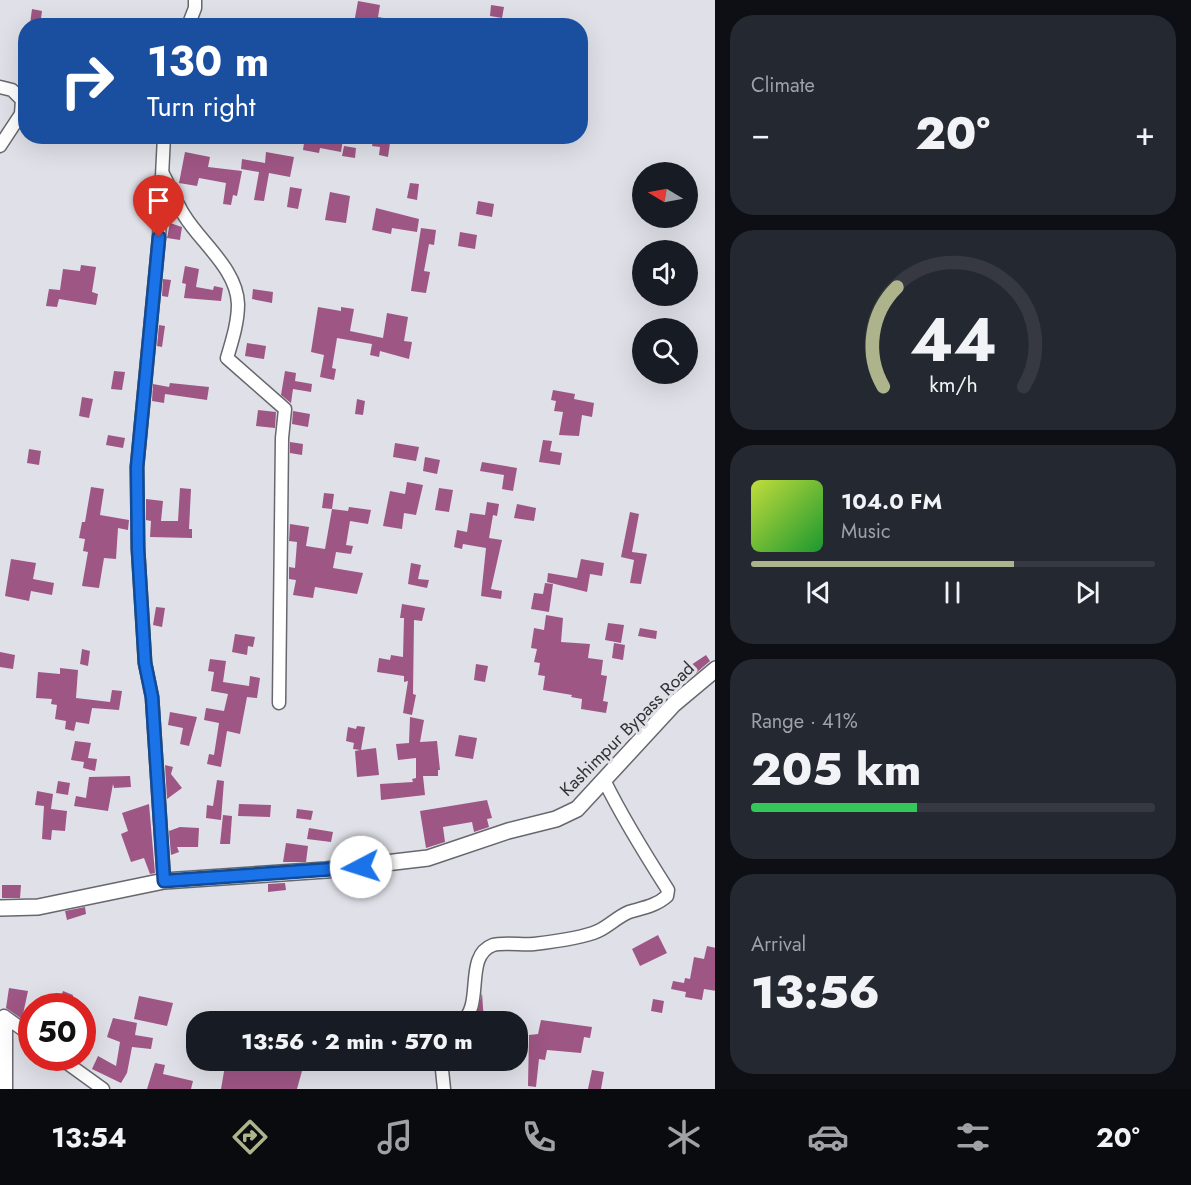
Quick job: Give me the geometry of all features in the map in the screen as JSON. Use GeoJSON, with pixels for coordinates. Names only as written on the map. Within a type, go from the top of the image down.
{"type":"FeatureCollection","features":[{"type":"Feature","properties":{"kind":"main road","name":"Kashimpur Bypass Road"},"geometry":{"type":"LineString","coordinates":[[0,908],[38,907],[164,881],[326,870],[428,858],[508,831],[556,819],[577,808],[674,704],[715,670]]}},
{"type":"Feature","properties":{"kind":"street"},"geometry":{"type":"LineString","coordinates":[[191,18],[195,0]]}},
{"type":"Feature","properties":{"kind":"street"},"geometry":{"type":"LineString","coordinates":[[0,87],[18,93]]}},
{"type":"Feature","properties":{"kind":"street"},"geometry":{"type":"LineString","coordinates":[[0,146],[18,119]]}},
{"type":"Feature","properties":{"kind":"street"},"geometry":{"type":"LineString","coordinates":[[164,144],[159,237],[137,467],[137,498],[145,663],[152,697],[164,881]]}},
{"type":"Feature","properties":{"kind":"street"},"geometry":{"type":"LineString","coordinates":[[162,171],[184,215],[227,272],[235,291],[238,303],[236,325],[227,358],[285,409],[282,438],[279,703]]}},
{"type":"Feature","properties":{"kind":"street"},"geometry":{"type":"LineString","coordinates":[[469,1011],[476,972],[482,954],[494,944],[534,944],[597,931],[619,917],[648,908],[667,896],[668,890],[646,851],[627,826],[604,780]]}},
{"type":"Feature","properties":{"kind":"street"},"geometry":{"type":"LineString","coordinates":[[3,1015],[18,1026]]}},
{"type":"Feature","properties":{"kind":"street"},"geometry":{"type":"LineString","coordinates":[[3,1015],[6,1089]]}},
{"type":"Feature","properties":{"kind":"street"},"geometry":{"type":"LineString","coordinates":[[78,1071],[103,1089]]}},
{"type":"Feature","properties":{"kind":"street"},"geometry":{"type":"LineString","coordinates":[[442,1071],[444,1089]]}},
{"type":"Feature","properties":{"kind":"building"},"geometry":{"type":"Polygon","coordinates":[[[358,1],[380,5],[378,17],[384,18],[355,18],[358,1]]]}},
{"type":"Feature","properties":{"kind":"building"},"geometry":{"type":"Polygon","coordinates":[[[491,5],[504,7],[502,18],[490,16],[491,5]]]}},
{"type":"Feature","properties":{"kind":"building"},"geometry":{"type":"Polygon","coordinates":[[[32,9],[42,11],[41,18],[31,18],[32,9]]]}},
{"type":"Feature","properties":{"kind":"building"},"geometry":{"type":"Polygon","coordinates":[[[304,144],[342,144],[341,152],[320,148],[319,153],[303,150],[304,144]]]}},
{"type":"Feature","properties":{"kind":"building"},"geometry":{"type":"Polygon","coordinates":[[[372,144],[390,144],[388,157],[379,155],[380,147],[372,146],[372,144]]]}},
{"type":"Feature","properties":{"kind":"building"},"geometry":{"type":"Polygon","coordinates":[[[344,146],[356,148],[355,158],[342,156],[344,146]]]}},
{"type":"Feature","properties":{"kind":"building"},"geometry":{"type":"Polygon","coordinates":[[[185,152],[210,157],[208,167],[242,171],[237,196],[233,195],[231,205],[223,204],[226,183],[199,178],[197,186],[179,183],[185,152]]]}},
{"type":"Feature","properties":{"kind":"building"},"geometry":{"type":"Polygon","coordinates":[[[266,152],[294,157],[290,177],[269,173],[264,201],[254,200],[259,172],[241,169],[242,159],[265,163],[266,152]]]}},
{"type":"Feature","properties":{"kind":"building"},"geometry":{"type":"Polygon","coordinates":[[[410,183],[419,184],[417,200],[407,198],[410,183]]]}},
{"type":"Feature","properties":{"kind":"building"},"geometry":{"type":"Polygon","coordinates":[[[290,187],[302,189],[298,209],[287,207],[290,187]]]}},
{"type":"Feature","properties":{"kind":"building"},"geometry":{"type":"Polygon","coordinates":[[[330,192],[350,196],[346,223],[325,220],[330,192]]]}},
{"type":"Feature","properties":{"kind":"building"},"geometry":{"type":"Polygon","coordinates":[[[478,201],[494,204],[492,217],[476,214],[478,201]]]}},
{"type":"Feature","properties":{"kind":"building"},"geometry":{"type":"Polygon","coordinates":[[[376,208],[419,219],[417,232],[392,228],[391,234],[372,230],[376,208]]]}},
{"type":"Feature","properties":{"kind":"building"},"geometry":{"type":"Polygon","coordinates":[[[170,223],[182,227],[180,240],[167,238],[170,223]]]}},
{"type":"Feature","properties":{"kind":"building"},"geometry":{"type":"Polygon","coordinates":[[[421,228],[436,230],[434,245],[429,244],[424,271],[430,272],[426,293],[411,291],[421,228]]]}},
{"type":"Feature","properties":{"kind":"building"},"geometry":{"type":"Polygon","coordinates":[[[460,232],[477,235],[475,249],[458,246],[460,232]]]}},
{"type":"Feature","properties":{"kind":"building"},"geometry":{"type":"Polygon","coordinates":[[[81,265],[96,267],[92,292],[98,294],[96,305],[59,299],[57,307],[46,306],[49,289],[60,290],[63,269],[80,271],[81,265]]]}},
{"type":"Feature","properties":{"kind":"building"},"geometry":{"type":"Polygon","coordinates":[[[185,266],[199,269],[196,287],[213,290],[214,286],[223,288],[221,301],[184,298],[186,284],[182,283],[185,266]]]}},
{"type":"Feature","properties":{"kind":"building"},"geometry":{"type":"Polygon","coordinates":[[[163,279],[171,280],[168,297],[162,296],[163,279]]]}},
{"type":"Feature","properties":{"kind":"building"},"geometry":{"type":"Polygon","coordinates":[[[253,289],[273,292],[272,303],[252,299],[253,289]]]}},
{"type":"Feature","properties":{"kind":"building"},"geometry":{"type":"Polygon","coordinates":[[[318,307],[341,311],[341,307],[354,309],[350,331],[383,338],[387,313],[408,317],[404,341],[412,342],[409,359],[380,351],[379,357],[370,355],[372,344],[337,338],[332,368],[336,369],[334,380],[320,377],[324,355],[311,352],[318,307]]]}},
{"type":"Feature","properties":{"kind":"building"},"geometry":{"type":"Polygon","coordinates":[[[159,325],[165,326],[162,347],[157,346],[159,325]]]}},
{"type":"Feature","properties":{"kind":"building"},"geometry":{"type":"Polygon","coordinates":[[[247,343],[266,346],[264,359],[245,356],[247,343]]]}},
{"type":"Feature","properties":{"kind":"building"},"geometry":{"type":"Polygon","coordinates":[[[114,371],[125,372],[122,390],[111,389],[114,371]]]}},
{"type":"Feature","properties":{"kind":"building"},"geometry":{"type":"Polygon","coordinates":[[[285,371],[296,373],[295,381],[312,384],[311,392],[293,389],[291,403],[281,395],[285,371]]]}},
{"type":"Feature","properties":{"kind":"building"},"geometry":{"type":"Polygon","coordinates":[[[170,383],[209,387],[207,400],[165,394],[164,403],[152,401],[153,384],[169,387],[170,383]]]}},
{"type":"Feature","properties":{"kind":"building"},"geometry":{"type":"Polygon","coordinates":[[[553,390],[575,394],[574,399],[594,403],[592,417],[582,415],[579,436],[559,435],[563,412],[554,411],[556,401],[551,400],[553,390]]]}},
{"type":"Feature","properties":{"kind":"building"},"geometry":{"type":"Polygon","coordinates":[[[82,397],[93,399],[89,418],[79,416],[82,397]]]}},
{"type":"Feature","properties":{"kind":"building"},"geometry":{"type":"Polygon","coordinates":[[[357,399],[365,401],[363,415],[355,414],[357,399]]]}},
{"type":"Feature","properties":{"kind":"building"},"geometry":{"type":"Polygon","coordinates":[[[258,410],[276,412],[275,428],[256,426],[258,410]]]}},
{"type":"Feature","properties":{"kind":"building"},"geometry":{"type":"Polygon","coordinates":[[[293,411],[310,414],[308,427],[292,424],[293,411]]]}},
{"type":"Feature","properties":{"kind":"building"},"geometry":{"type":"Polygon","coordinates":[[[108,435],[125,438],[123,448],[106,445],[108,435]]]}},
{"type":"Feature","properties":{"kind":"building"},"geometry":{"type":"Polygon","coordinates":[[[543,440],[552,441],[550,451],[562,453],[560,465],[539,462],[543,440]]]}},
{"type":"Feature","properties":{"kind":"building"},"geometry":{"type":"Polygon","coordinates":[[[290,442],[303,444],[302,455],[290,453],[290,442]]]}},
{"type":"Feature","properties":{"kind":"building"},"geometry":{"type":"Polygon","coordinates":[[[395,443],[419,447],[416,461],[393,457],[395,443]]]}},
{"type":"Feature","properties":{"kind":"building"},"geometry":{"type":"Polygon","coordinates":[[[29,449],[41,451],[39,465],[27,463],[29,449]]]}},
{"type":"Feature","properties":{"kind":"building"},"geometry":{"type":"Polygon","coordinates":[[[425,457],[440,460],[437,474],[423,471],[425,457]]]}},
{"type":"Feature","properties":{"kind":"building"},"geometry":{"type":"Polygon","coordinates":[[[482,462],[517,468],[513,491],[502,489],[504,475],[480,471],[482,462]]]}},
{"type":"Feature","properties":{"kind":"building"},"geometry":{"type":"Polygon","coordinates":[[[407,482],[423,485],[416,515],[404,513],[402,529],[383,526],[390,491],[405,494],[407,482]]]}},
{"type":"Feature","properties":{"kind":"building"},"geometry":{"type":"Polygon","coordinates":[[[91,487],[104,489],[100,515],[129,520],[128,530],[118,528],[116,559],[104,558],[99,588],[82,586],[88,552],[83,551],[85,539],[79,538],[82,522],[85,522],[91,487]]]}},
{"type":"Feature","properties":{"kind":"building"},"geometry":{"type":"Polygon","coordinates":[[[180,488],[191,489],[189,529],[192,529],[192,538],[150,537],[151,521],[146,520],[146,499],[163,501],[161,521],[178,521],[180,488]]]}},
{"type":"Feature","properties":{"kind":"building"},"geometry":{"type":"Polygon","coordinates":[[[439,488],[453,490],[449,512],[435,510],[439,488]]]}},
{"type":"Feature","properties":{"kind":"building"},"geometry":{"type":"Polygon","coordinates":[[[324,493],[334,494],[332,509],[322,508],[324,493]]]}},
{"type":"Feature","properties":{"kind":"building"},"geometry":{"type":"Polygon","coordinates":[[[487,502],[499,504],[497,516],[493,515],[489,538],[502,540],[491,589],[502,591],[501,599],[481,596],[486,548],[463,544],[462,549],[454,547],[457,530],[467,532],[470,513],[485,515],[487,502]]]}},
{"type":"Feature","properties":{"kind":"building"},"geometry":{"type":"Polygon","coordinates":[[[517,504],[536,508],[534,521],[514,518],[517,504]]]}},
{"type":"Feature","properties":{"kind":"building"},"geometry":{"type":"Polygon","coordinates":[[[349,507],[371,510],[368,524],[350,521],[346,545],[353,546],[351,554],[336,552],[333,568],[363,573],[357,594],[315,587],[313,598],[293,595],[296,580],[289,579],[289,567],[295,568],[297,542],[289,541],[290,524],[309,527],[306,546],[325,549],[332,509],[348,511],[349,507]]]}},
{"type":"Feature","properties":{"kind":"building"},"geometry":{"type":"Polygon","coordinates":[[[630,512],[639,514],[632,552],[647,554],[641,584],[630,583],[634,560],[621,557],[630,512]]]}},
{"type":"Feature","properties":{"kind":"building"},"geometry":{"type":"Polygon","coordinates":[[[11,559],[36,563],[33,579],[54,583],[52,595],[31,591],[29,601],[5,596],[11,559]]]}},
{"type":"Feature","properties":{"kind":"building"},"geometry":{"type":"Polygon","coordinates":[[[581,559],[604,563],[602,576],[590,574],[587,592],[547,582],[548,573],[577,578],[581,559]]]}},
{"type":"Feature","properties":{"kind":"building"},"geometry":{"type":"Polygon","coordinates":[[[411,563],[421,565],[418,579],[429,580],[427,588],[408,584],[411,563]]]}},
{"type":"Feature","properties":{"kind":"building"},"geometry":{"type":"Polygon","coordinates":[[[545,583],[553,584],[549,612],[531,609],[534,593],[543,594],[545,583]]]}},
{"type":"Feature","properties":{"kind":"building"},"geometry":{"type":"Polygon","coordinates":[[[402,604],[425,608],[422,621],[414,620],[413,694],[416,695],[412,715],[403,713],[408,681],[404,682],[404,676],[377,672],[379,658],[390,660],[391,655],[403,657],[404,618],[400,618],[402,604]]]}},
{"type":"Feature","properties":{"kind":"building"},"geometry":{"type":"Polygon","coordinates":[[[156,607],[165,608],[162,627],[153,625],[156,607]]]}},
{"type":"Feature","properties":{"kind":"building"},"geometry":{"type":"Polygon","coordinates":[[[546,615],[563,618],[561,642],[590,644],[588,658],[603,660],[601,675],[607,676],[603,701],[608,702],[606,713],[581,709],[582,699],[571,697],[572,695],[543,690],[545,676],[538,675],[540,663],[534,662],[537,649],[531,648],[534,628],[544,630],[546,615]]]}},
{"type":"Feature","properties":{"kind":"building"},"geometry":{"type":"Polygon","coordinates":[[[608,623],[624,625],[621,643],[605,640],[608,623]]]}},
{"type":"Feature","properties":{"kind":"building"},"geometry":{"type":"Polygon","coordinates":[[[640,628],[657,631],[656,639],[638,636],[640,628]]]}},
{"type":"Feature","properties":{"kind":"building"},"geometry":{"type":"Polygon","coordinates":[[[235,634],[255,637],[253,647],[248,646],[247,655],[232,652],[235,634]]]}},
{"type":"Feature","properties":{"kind":"building"},"geometry":{"type":"Polygon","coordinates":[[[614,643],[625,645],[623,660],[612,658],[614,643]]]}},
{"type":"Feature","properties":{"kind":"building"},"geometry":{"type":"Polygon","coordinates":[[[82,649],[90,651],[88,666],[80,664],[82,649]]]}},
{"type":"Feature","properties":{"kind":"building"},"geometry":{"type":"Polygon","coordinates":[[[0,652],[15,655],[13,669],[0,667],[0,652]]]}},
{"type":"Feature","properties":{"kind":"building"},"geometry":{"type":"Polygon","coordinates":[[[706,655],[710,661],[696,673],[691,665],[706,655]]]}},
{"type":"Feature","properties":{"kind":"building"},"geometry":{"type":"Polygon","coordinates":[[[210,659],[226,661],[223,682],[249,686],[250,676],[260,678],[257,698],[247,697],[240,734],[227,731],[221,767],[207,764],[209,754],[214,755],[219,723],[204,720],[206,708],[224,711],[228,694],[211,691],[214,672],[208,671],[210,659]]]}},
{"type":"Feature","properties":{"kind":"building"},"geometry":{"type":"Polygon","coordinates":[[[476,664],[488,666],[485,682],[474,680],[476,664]]]}},
{"type":"Feature","properties":{"kind":"building"},"geometry":{"type":"Polygon","coordinates":[[[60,668],[78,670],[76,698],[110,702],[112,690],[122,691],[119,710],[92,708],[89,724],[76,722],[74,731],[65,729],[66,721],[55,719],[57,705],[51,704],[52,699],[36,698],[38,672],[60,674],[60,668]]]}},
{"type":"Feature","properties":{"kind":"building"},"geometry":{"type":"Polygon","coordinates":[[[170,712],[197,717],[189,746],[180,744],[183,728],[168,725],[170,712]]]}},
{"type":"Feature","properties":{"kind":"building"},"geometry":{"type":"Polygon","coordinates":[[[410,717],[424,720],[420,742],[437,741],[440,770],[438,770],[438,776],[423,776],[425,795],[381,800],[380,784],[413,782],[412,779],[416,778],[416,758],[398,760],[396,744],[409,743],[410,717]]]}},
{"type":"Feature","properties":{"kind":"building"},"geometry":{"type":"Polygon","coordinates":[[[357,726],[365,727],[361,750],[376,748],[379,775],[357,777],[355,751],[360,750],[353,749],[354,743],[346,741],[348,727],[356,729],[357,726]]]}},
{"type":"Feature","properties":{"kind":"building"},"geometry":{"type":"Polygon","coordinates":[[[459,735],[477,738],[473,759],[455,756],[459,735]]]}},
{"type":"Feature","properties":{"kind":"building"},"geometry":{"type":"Polygon","coordinates":[[[75,741],[91,743],[88,758],[97,759],[95,771],[83,768],[84,762],[71,760],[75,741]]]}},
{"type":"Feature","properties":{"kind":"building"},"geometry":{"type":"Polygon","coordinates":[[[165,765],[173,767],[171,774],[182,788],[167,799],[165,765]]]}},
{"type":"Feature","properties":{"kind":"building"},"geometry":{"type":"Polygon","coordinates":[[[130,776],[131,787],[114,788],[113,784],[108,811],[74,806],[76,796],[86,798],[89,777],[130,776]]]}},
{"type":"Feature","properties":{"kind":"building"},"geometry":{"type":"Polygon","coordinates":[[[217,780],[224,781],[221,820],[206,818],[207,805],[213,806],[217,780]]]}},
{"type":"Feature","properties":{"kind":"building"},"geometry":{"type":"Polygon","coordinates":[[[58,781],[70,783],[68,795],[56,793],[58,781]]]}},
{"type":"Feature","properties":{"kind":"building"},"geometry":{"type":"Polygon","coordinates":[[[37,791],[53,794],[51,809],[67,811],[65,831],[52,830],[51,840],[42,839],[44,806],[35,805],[37,791]]]}},
{"type":"Feature","properties":{"kind":"building"},"geometry":{"type":"Polygon","coordinates":[[[487,800],[492,818],[487,819],[489,827],[474,832],[472,822],[443,827],[445,842],[426,848],[420,811],[487,800]]]}},
{"type":"Feature","properties":{"kind":"building"},"geometry":{"type":"Polygon","coordinates":[[[149,804],[155,873],[150,874],[144,858],[131,862],[121,834],[128,831],[122,813],[149,804]]]}},
{"type":"Feature","properties":{"kind":"building"},"geometry":{"type":"Polygon","coordinates":[[[239,804],[271,805],[270,817],[238,816],[239,804]]]}},
{"type":"Feature","properties":{"kind":"building"},"geometry":{"type":"Polygon","coordinates":[[[297,809],[313,811],[311,820],[296,818],[297,809]]]}},
{"type":"Feature","properties":{"kind":"building"},"geometry":{"type":"Polygon","coordinates":[[[223,815],[232,816],[230,844],[220,844],[223,815]]]}},
{"type":"Feature","properties":{"kind":"building"},"geometry":{"type":"Polygon","coordinates":[[[180,827],[199,828],[198,847],[177,847],[179,852],[171,855],[169,831],[180,827]]]}},
{"type":"Feature","properties":{"kind":"building"},"geometry":{"type":"Polygon","coordinates":[[[309,828],[333,832],[331,842],[307,839],[309,828]]]}},
{"type":"Feature","properties":{"kind":"building"},"geometry":{"type":"Polygon","coordinates":[[[286,843],[308,846],[306,862],[283,862],[286,843]]]}},
{"type":"Feature","properties":{"kind":"building"},"geometry":{"type":"Polygon","coordinates":[[[285,883],[286,890],[268,892],[268,884],[285,883]]]}},
{"type":"Feature","properties":{"kind":"building"},"geometry":{"type":"Polygon","coordinates":[[[2,885],[21,885],[20,898],[2,898],[2,885]]]}},
{"type":"Feature","properties":{"kind":"building"},"geometry":{"type":"Polygon","coordinates":[[[85,907],[86,914],[67,920],[65,911],[85,907]]]}},
{"type":"Feature","properties":{"kind":"building"},"geometry":{"type":"Polygon","coordinates":[[[658,935],[667,953],[640,966],[632,949],[658,935]]]}},
{"type":"Feature","properties":{"kind":"building"},"geometry":{"type":"Polygon","coordinates":[[[707,946],[715,948],[715,991],[704,989],[702,1000],[685,997],[686,992],[671,989],[673,981],[684,983],[685,978],[690,979],[694,957],[704,959],[707,946]]]}},
{"type":"Feature","properties":{"kind":"building"},"geometry":{"type":"Polygon","coordinates":[[[9,988],[28,991],[28,993],[18,993],[18,1016],[6,1008],[9,988]]]}},
{"type":"Feature","properties":{"kind":"building"},"geometry":{"type":"Polygon","coordinates":[[[482,993],[483,1011],[478,1011],[482,993]]]}},
{"type":"Feature","properties":{"kind":"building"},"geometry":{"type":"Polygon","coordinates":[[[139,996],[173,1003],[167,1026],[134,1019],[139,996]]]}},
{"type":"Feature","properties":{"kind":"building"},"geometry":{"type":"Polygon","coordinates":[[[653,999],[664,1001],[662,1013],[651,1011],[653,999]]]}},
{"type":"Feature","properties":{"kind":"building"},"geometry":{"type":"Polygon","coordinates":[[[113,1018],[137,1023],[135,1035],[153,1038],[151,1049],[132,1047],[127,1073],[121,1083],[96,1071],[98,1056],[116,1066],[120,1042],[107,1037],[113,1018]]]}},
{"type":"Feature","properties":{"kind":"building"},"geometry":{"type":"Polygon","coordinates":[[[541,1020],[592,1027],[590,1038],[584,1037],[581,1053],[547,1050],[545,1060],[539,1059],[536,1087],[528,1086],[529,1035],[538,1034],[541,1020]]]}},
{"type":"Feature","properties":{"kind":"building"},"geometry":{"type":"Polygon","coordinates":[[[155,1063],[165,1065],[163,1074],[193,1081],[191,1089],[147,1089],[155,1063]]]}},
{"type":"Feature","properties":{"kind":"building"},"geometry":{"type":"Polygon","coordinates":[[[592,1070],[604,1072],[601,1089],[588,1089],[592,1070]]]}},
{"type":"Feature","properties":{"kind":"building"},"geometry":{"type":"Polygon","coordinates":[[[224,1071],[302,1071],[297,1089],[221,1089],[224,1071]]]}},
{"type":"Feature","properties":{"kind":"route"},"geometry":{"type":"LineString","coordinates":[[159,237],[144,416],[137,467],[137,498],[145,663],[152,697],[155,775],[164,881],[361,867]]}}]}
